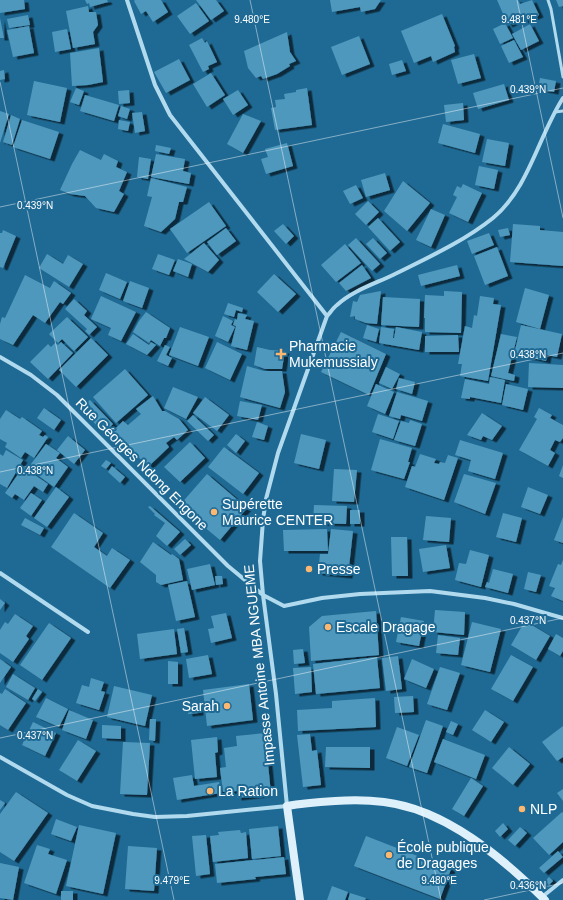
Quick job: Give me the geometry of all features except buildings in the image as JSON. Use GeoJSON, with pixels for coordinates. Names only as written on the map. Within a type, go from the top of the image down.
{"type":"FeatureCollection","features":[{"type":"Feature","properties":{"kind":"main road"},"geometry":{"type":"LineString","coordinates":[[287,806],[306,802],[353,800],[385,802],[437,818],[465,833],[482,845],[543,899]]}},
{"type":"Feature","properties":{"kind":"main road","name":"Impasse Antoine MBA NGUEME"},"geometry":{"type":"LineString","coordinates":[[287,806],[300,900]]}},
{"type":"Feature","properties":{"kind":"street"},"geometry":{"type":"LineString","coordinates":[[127,0],[155,85],[170,116],[326,316],[337,305],[354,293],[421,261],[464,237],[493,217],[509,202],[520,186],[554,112],[563,98]]}},
{"type":"Feature","properties":{"kind":"street","name":"Impasse Antoine MBA NGUEME"},"geometry":{"type":"LineString","coordinates":[[287,806],[276,694],[260,561],[263,520],[266,499],[281,447],[326,316]]}},
{"type":"Feature","properties":{"kind":"street","name":"Rue Géorges Ndong Engone"},"geometry":{"type":"LineString","coordinates":[[0,357],[31,375],[57,395],[223,560],[263,595],[284,606],[322,598],[360,594],[430,591],[485,598],[514,604],[563,618]]}},
{"type":"Feature","properties":{"kind":"street"},"geometry":{"type":"LineString","coordinates":[[0,573],[88,632]]}},
{"type":"Feature","properties":{"kind":"street"},"geometry":{"type":"LineString","coordinates":[[0,757],[67,795],[92,806],[133,814],[155,817],[187,816],[287,806]]}},
{"type":"Feature","properties":{"kind":"street"},"geometry":{"type":"LineString","coordinates":[[543,899],[563,880]]}},
{"type":"Feature","properties":{"kind":"lane"},"geometry":{"type":"LineString","coordinates":[[548,0],[551,8],[563,77]]}},
{"type":"Feature","properties":{"kind":"lane"},"geometry":{"type":"LineString","coordinates":[[554,112],[563,111]]}},
{"type":"Feature","properties":{"kind":"place","name":"Pharmacie Mukemussialy"},"geometry":{"type":"Point","coordinates":[281,354]}},
{"type":"Feature","properties":{"kind":"place","name":"Supérette Maurice CENTER"},"geometry":{"type":"Point","coordinates":[214,512]}},
{"type":"Feature","properties":{"kind":"place","name":"Presse"},"geometry":{"type":"Point","coordinates":[309,569]}},
{"type":"Feature","properties":{"kind":"place","name":"Escale Dragage"},"geometry":{"type":"Point","coordinates":[328,627]}},
{"type":"Feature","properties":{"kind":"place","name":"Sarah"},"geometry":{"type":"Point","coordinates":[227,706]}},
{"type":"Feature","properties":{"kind":"place","name":"La Ration"},"geometry":{"type":"Point","coordinates":[210,791]}},
{"type":"Feature","properties":{"kind":"place","name":"NLP"},"geometry":{"type":"Point","coordinates":[522,809]}},
{"type":"Feature","properties":{"kind":"place","name":"École publique de Dragages"},"geometry":{"type":"Point","coordinates":[389,855]}}]}
